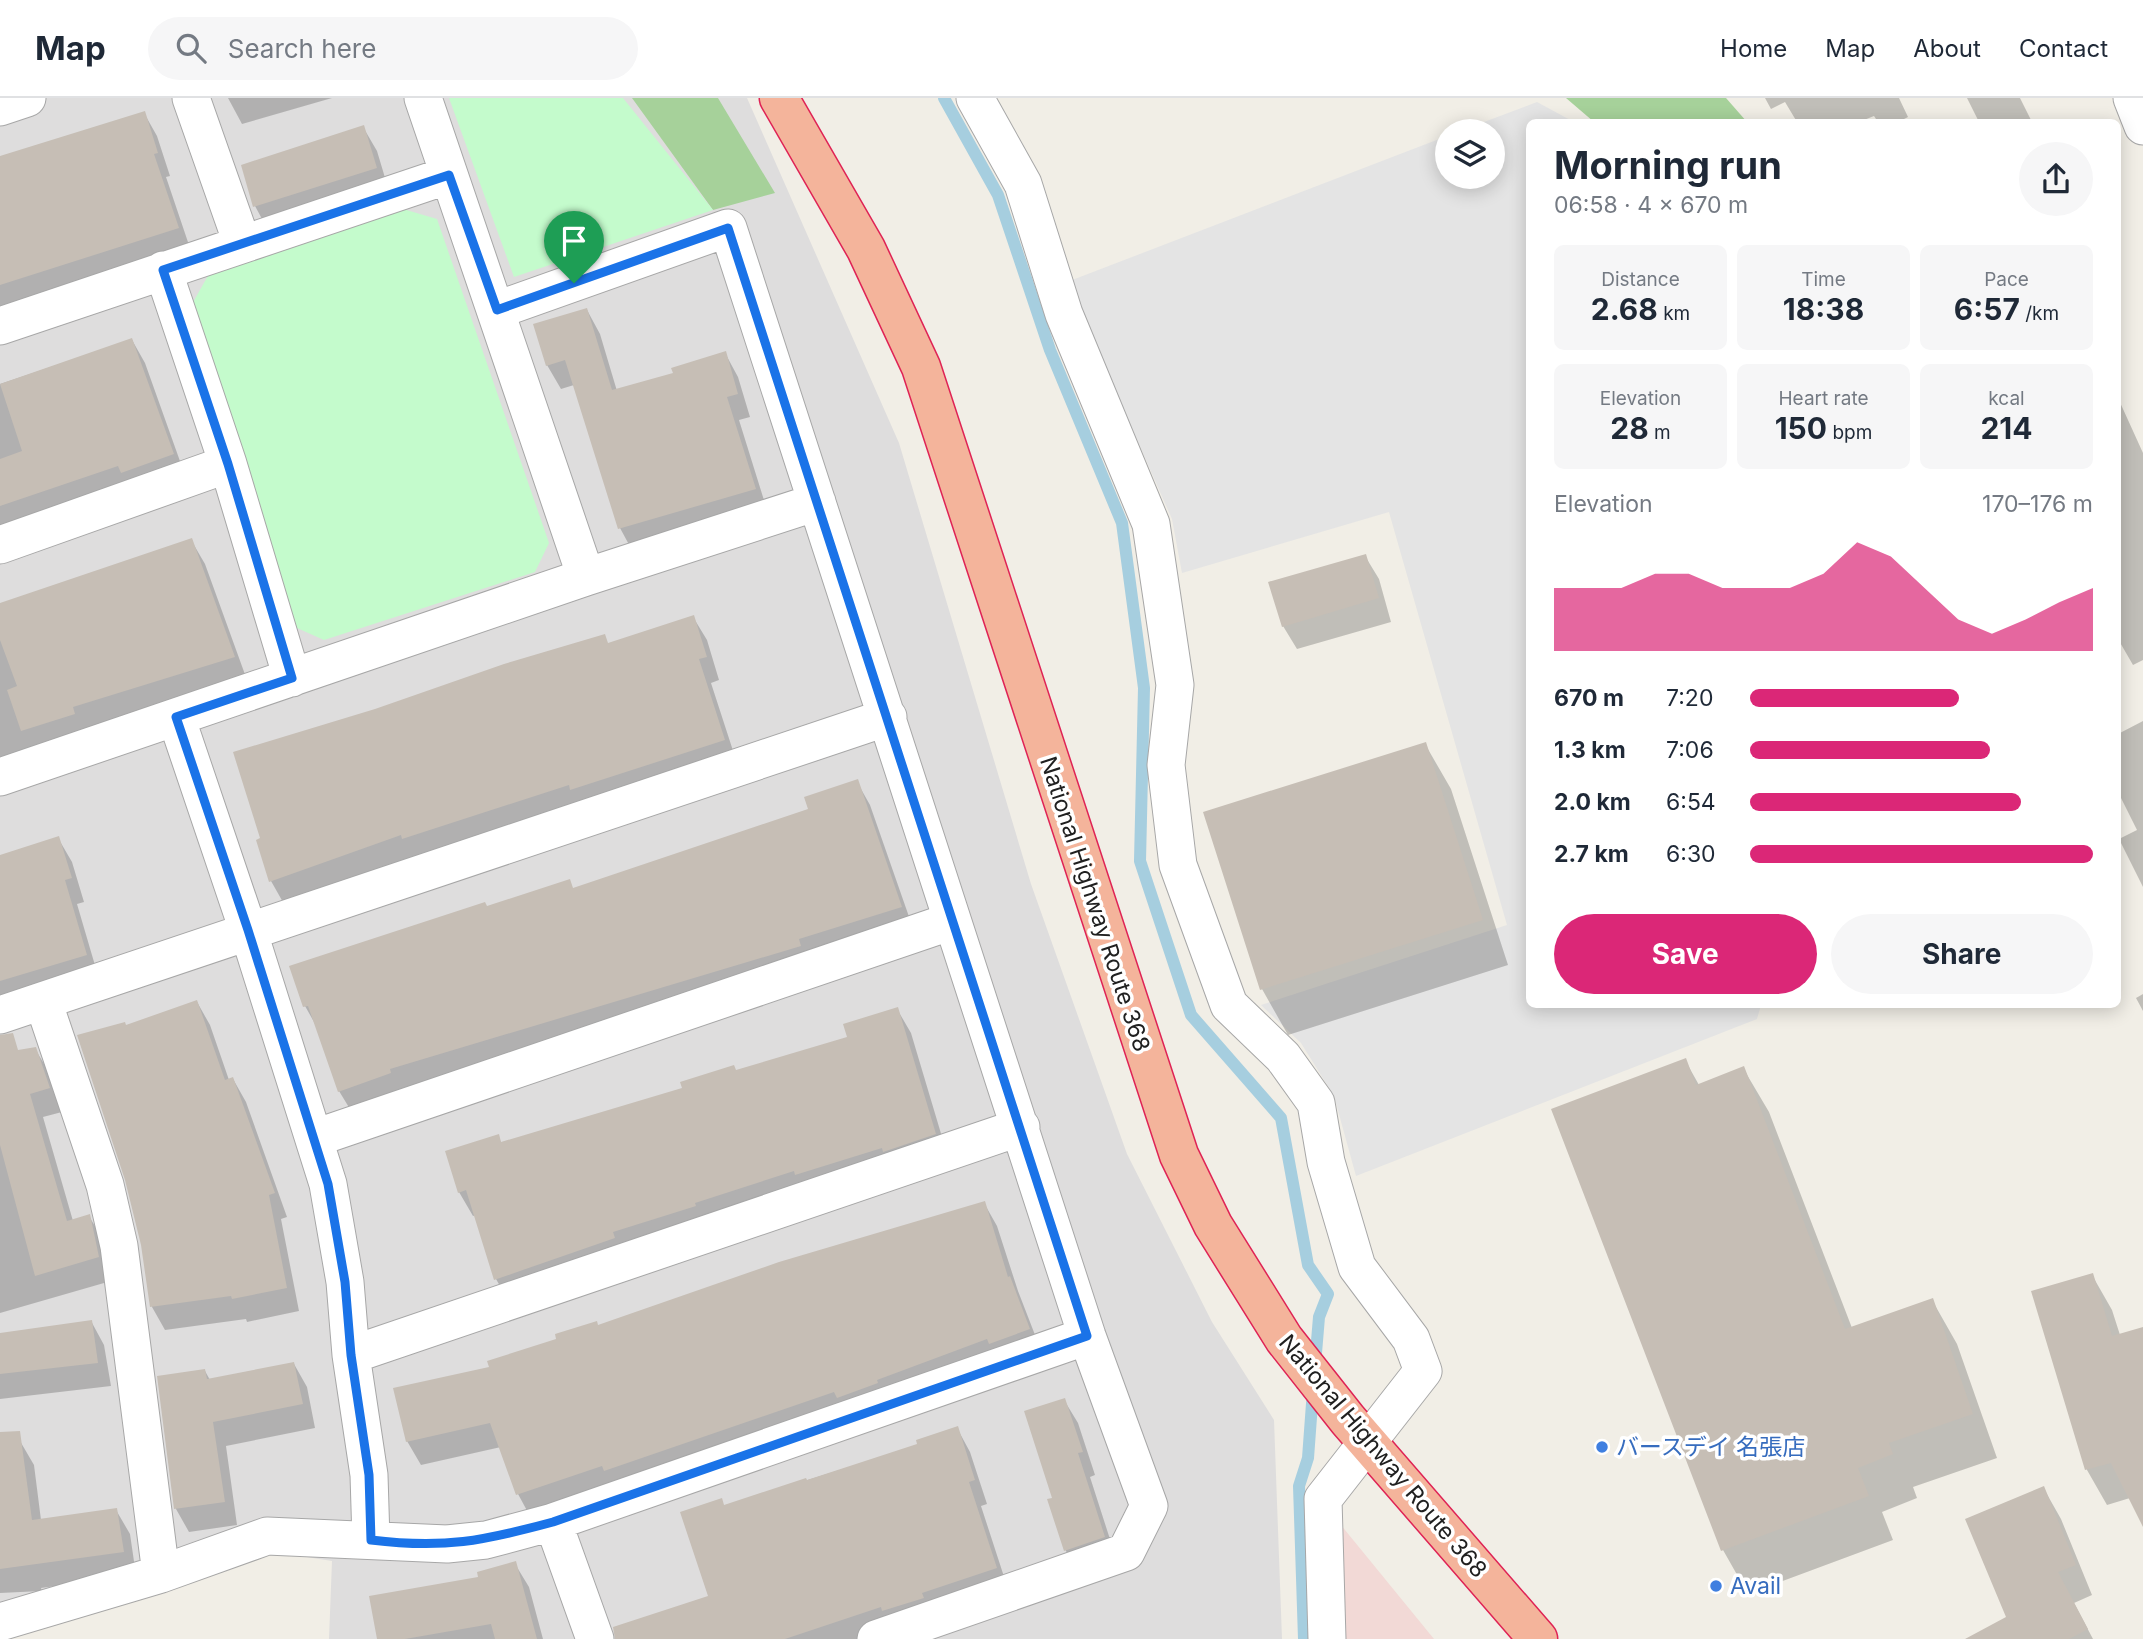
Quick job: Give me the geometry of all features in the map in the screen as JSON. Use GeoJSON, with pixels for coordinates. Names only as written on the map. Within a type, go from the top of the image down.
{"type":"FeatureCollection","features":[{"type":"Feature","properties":{"kind":"highway","name":"National Highway Route 368"},"geometry":{"type":"LineString","coordinates":[[779,98],[866,249],[921,367],[1179,1155],[1213,1225],[1284,1339],[1358,1431],[1538,1639]]}},
{"type":"Feature","properties":{"kind":"street"},"geometry":{"type":"LineString","coordinates":[[0,107],[27,98]]}},
{"type":"Feature","properties":{"kind":"street"},"geometry":{"type":"LineString","coordinates":[[191,98],[242,243]]}},
{"type":"Feature","properties":{"kind":"street"},"geometry":{"type":"LineString","coordinates":[[423,98],[586,577]]}},
{"type":"Feature","properties":{"kind":"street"},"geometry":{"type":"LineString","coordinates":[[975,98],[1023,184],[1064,314],[1151,524],[1175,685],[1166,765],[1178,865],[1229,1005],[1283,1057],[1316,1103],[1326,1162],[1357,1267],[1411,1339],[1423,1371],[1358,1431],[1323,1499],[1327,1639]]}},
{"type":"Feature","properties":{"kind":"street"},"geometry":{"type":"LineString","coordinates":[[0,326],[449,175]]}},
{"type":"Feature","properties":{"kind":"street"},"geometry":{"type":"LineString","coordinates":[[497,310],[728,228],[1087,1336],[1149,1506],[1126,1552],[876,1639]]}},
{"type":"Feature","properties":{"kind":"street"},"geometry":{"type":"LineString","coordinates":[[163,270],[228,464],[292,678]]}},
{"type":"Feature","properties":{"kind":"street"},"geometry":{"type":"LineString","coordinates":[[0,545],[228,464]]}},
{"type":"Feature","properties":{"kind":"street"},"geometry":{"type":"LineString","coordinates":[[0,777],[586,577],[817,502]]}},
{"type":"Feature","properties":{"kind":"street"},"geometry":{"type":"LineString","coordinates":[[176,717],[315,1138],[338,1232],[351,1355],[369,1475],[371,1540]]}},
{"type":"Feature","properties":{"kind":"street"},"geometry":{"type":"LineString","coordinates":[[0,1015],[888,717]]}},
{"type":"Feature","properties":{"kind":"street"},"geometry":{"type":"LineString","coordinates":[[315,1138],[953,920]]}},
{"type":"Feature","properties":{"kind":"street"},"geometry":{"type":"LineString","coordinates":[[43,1001],[105,1185],[119,1247],[161,1574]]}},
{"type":"Feature","properties":{"kind":"street"},"geometry":{"type":"LineString","coordinates":[[351,1355],[1021,1127]]}},
{"type":"Feature","properties":{"kind":"street"},"geometry":{"type":"LineString","coordinates":[[0,1622],[161,1574],[267,1536],[371,1540],[414,1545],[486,1540],[553,1522],[1087,1336]]}},
{"type":"Feature","properties":{"kind":"street"},"geometry":{"type":"LineString","coordinates":[[553,1522],[595,1639]]}},
{"type":"Feature","properties":{"kind":"shaded area"},"geometry":{"type":"Polygon","coordinates":[[[0,98],[747,98],[899,443],[1031,884],[1127,1154],[1212,1322],[1274,1420],[1282,1639],[329,1639],[332,1561],[275,1552],[0,1638],[0,98]]]}},
{"type":"Feature","properties":{"kind":"shaded area"},"geometry":{"type":"Polygon","coordinates":[[[1537,102],[1568,119],[1526,119],[1526,1008],[1760,1008],[1757,1019],[1356,1176],[1334,1096],[1301,1043],[1261,1005],[1507,925],[1389,512],[1182,573],[1172,519],[1067,282],[1435,141],[1435,189],[1505,189],[1505,119],[1492,119],[1537,102]]]}},
{"type":"Feature","properties":{"kind":"shaded area"},"geometry":{"type":"Polygon","coordinates":[[[1336,1519],[1434,1639],[1339,1639],[1336,1519]]]}},
{"type":"Feature","properties":{"kind":"green space"},"geometry":{"type":"Polygon","coordinates":[[[449,98],[623,98],[713,210],[514,277],[449,98]]]}},
{"type":"Feature","properties":{"kind":"green space"},"geometry":{"type":"Polygon","coordinates":[[[632,98],[718,98],[775,193],[713,210],[632,98]]]}},
{"type":"Feature","properties":{"kind":"green space"},"geometry":{"type":"Polygon","coordinates":[[[1566,98],[1726,98],[1744,119],[1590,119],[1566,98]]]}},
{"type":"Feature","properties":{"kind":"green space"},"geometry":{"type":"Polygon","coordinates":[[[403,209],[437,219],[549,543],[535,572],[324,640],[297,628],[192,304],[209,274],[403,209]]]}},
{"type":"Feature","properties":{"kind":"building"},"geometry":{"type":"Polygon","coordinates":[[[145,111],[158,153],[154,154],[179,228],[0,285],[0,156],[145,111]]]}},
{"type":"Feature","properties":{"kind":"building"},"geometry":{"type":"Polygon","coordinates":[[[364,125],[377,168],[253,207],[241,165],[364,125]]]}},
{"type":"Feature","properties":{"kind":"building"},"geometry":{"type":"Polygon","coordinates":[[[587,308],[612,390],[673,373],[671,368],[726,351],[738,394],[727,397],[756,489],[618,529],[565,360],[546,366],[533,324],[587,308]]]}},
{"type":"Feature","properties":{"kind":"building"},"geometry":{"type":"Polygon","coordinates":[[[132,338],[174,454],[121,473],[118,466],[0,506],[0,459],[22,451],[0,384],[132,338]]]}},
{"type":"Feature","properties":{"kind":"building"},"geometry":{"type":"Polygon","coordinates":[[[192,538],[235,657],[73,707],[75,714],[21,731],[7,690],[17,686],[0,640],[0,603],[192,538]]]}},
{"type":"Feature","properties":{"kind":"building"},"geometry":{"type":"Polygon","coordinates":[[[1366,554],[1379,598],[1282,627],[1268,582],[1366,554]]]}},
{"type":"Feature","properties":{"kind":"building"},"geometry":{"type":"Polygon","coordinates":[[[694,615],[707,657],[699,659],[725,740],[570,790],[569,785],[402,839],[401,835],[269,882],[256,840],[260,838],[233,752],[375,709],[504,664],[605,634],[608,643],[694,615]]]}},
{"type":"Feature","properties":{"kind":"building"},"geometry":{"type":"Polygon","coordinates":[[[1426,742],[1483,920],[1260,990],[1203,812],[1426,742]]]}},
{"type":"Feature","properties":{"kind":"building"},"geometry":{"type":"Polygon","coordinates":[[[858,779],[902,907],[799,939],[801,946],[390,1069],[391,1073],[338,1092],[308,1006],[303,1007],[289,966],[485,902],[487,906],[570,879],[573,888],[808,809],[804,797],[858,779]]]}},
{"type":"Feature","properties":{"kind":"building"},"geometry":{"type":"Polygon","coordinates":[[[59,836],[72,878],[65,880],[87,955],[0,981],[0,855],[59,836]]]}},
{"type":"Feature","properties":{"kind":"building"},"geometry":{"type":"Polygon","coordinates":[[[197,1000],[225,1080],[233,1077],[275,1193],[269,1195],[287,1288],[232,1299],[231,1296],[150,1307],[141,1245],[125,1180],[77,1035],[125,1022],[126,1025],[197,1000]]]}},
{"type":"Feature","properties":{"kind":"building"},"geometry":{"type":"Polygon","coordinates":[[[898,1007],[936,1134],[883,1152],[882,1148],[795,1175],[794,1171],[695,1203],[696,1206],[613,1232],[615,1238],[494,1280],[466,1190],[458,1193],[445,1151],[499,1134],[501,1142],[682,1088],[680,1082],[734,1065],[736,1070],[847,1037],[843,1024],[898,1007]]]}},
{"type":"Feature","properties":{"kind":"building"},"geometry":{"type":"Polygon","coordinates":[[[13,1033],[18,1050],[36,1047],[50,1088],[30,1094],[67,1221],[90,1214],[99,1257],[35,1276],[0,1145],[0,1035],[13,1033]]]}},
{"type":"Feature","properties":{"kind":"building"},"geometry":{"type":"Polygon","coordinates":[[[1686,1058],[1696,1085],[1744,1066],[1845,1329],[1933,1298],[1973,1414],[1889,1443],[1893,1454],[1858,1468],[1869,1496],[1721,1551],[1551,1109],[1686,1058]]]}},
{"type":"Feature","properties":{"kind":"building"},"geometry":{"type":"Polygon","coordinates":[[[985,1201],[1008,1277],[1010,1276],[1030,1329],[989,1344],[987,1339],[877,1380],[878,1383],[837,1398],[834,1392],[604,1471],[602,1466],[516,1495],[490,1423],[406,1442],[393,1388],[489,1367],[487,1361],[556,1339],[555,1334],[597,1321],[598,1325],[779,1262],[985,1201]]]}},
{"type":"Feature","properties":{"kind":"building"},"geometry":{"type":"Polygon","coordinates":[[[2093,1273],[2112,1336],[2143,1327],[2143,1527],[2111,1463],[2085,1470],[2031,1291],[2093,1273]]]}},
{"type":"Feature","properties":{"kind":"building"},"geometry":{"type":"Polygon","coordinates":[[[92,1320],[98,1363],[0,1374],[0,1333],[92,1320]]]}},
{"type":"Feature","properties":{"kind":"building"},"geometry":{"type":"Polygon","coordinates":[[[294,1362],[303,1404],[213,1422],[225,1502],[174,1509],[157,1376],[205,1369],[207,1379],[294,1362]]]}},
{"type":"Feature","properties":{"kind":"building"},"geometry":{"type":"Polygon","coordinates":[[[1065,1398],[1083,1452],[1078,1453],[1105,1537],[1064,1551],[1047,1499],[1052,1498],[1024,1411],[1065,1398]]]}},
{"type":"Feature","properties":{"kind":"building"},"geometry":{"type":"Polygon","coordinates":[[[958,1426],[975,1480],[969,1482],[997,1568],[922,1593],[924,1598],[882,1611],[881,1607],[785,1639],[615,1639],[613,1627],[708,1596],[680,1512],[722,1498],[724,1505],[806,1478],[807,1480],[917,1444],[916,1440],[958,1426]]]}},
{"type":"Feature","properties":{"kind":"building"},"geometry":{"type":"Polygon","coordinates":[[[20,1431],[32,1520],[117,1508],[124,1552],[0,1569],[0,1432],[20,1431]]]}},
{"type":"Feature","properties":{"kind":"building"},"geometry":{"type":"Polygon","coordinates":[[[2044,1486],[2076,1565],[2058,1572],[2088,1629],[2069,1639],[1965,1639],[2006,1617],[1965,1519],[2044,1486]]]}},
{"type":"Feature","properties":{"kind":"building"},"geometry":{"type":"Polygon","coordinates":[[[516,1561],[537,1639],[495,1639],[491,1624],[405,1639],[377,1639],[369,1596],[478,1577],[477,1572],[516,1561]]]}},
{"type":"Feature","properties":{"kind":"waterway"},"geometry":{"type":"LineString","coordinates":[[944,98],[998,195],[1050,350],[1122,523],[1144,688],[1140,861],[1191,1015],[1281,1118],[1308,1265],[1328,1294],[1319,1317],[1315,1365]]}},
{"type":"Feature","properties":{"kind":"waterway"},"geometry":{"type":"LineString","coordinates":[[1304,1639],[1299,1486],[1308,1458],[1313,1390]]}},
{"type":"Feature","properties":{"kind":"place","name":"バースデイ 名張店"},"geometry":{"type":"Point","coordinates":[1602,1447]}},
{"type":"Feature","properties":{"kind":"place","name":"Avail"},"geometry":{"type":"Point","coordinates":[1716,1586]}},
{"type":"Feature","properties":{"kind":"route"},"geometry":{"type":"LineString","coordinates":[[449,175],[497,310],[574,283],[728,228],[1087,1336],[553,1522],[486,1540],[446,1544],[414,1545],[371,1540],[369,1475],[351,1355],[338,1232],[328,1184],[248,930],[176,717],[292,678],[228,464],[163,270],[449,175]]}}]}
